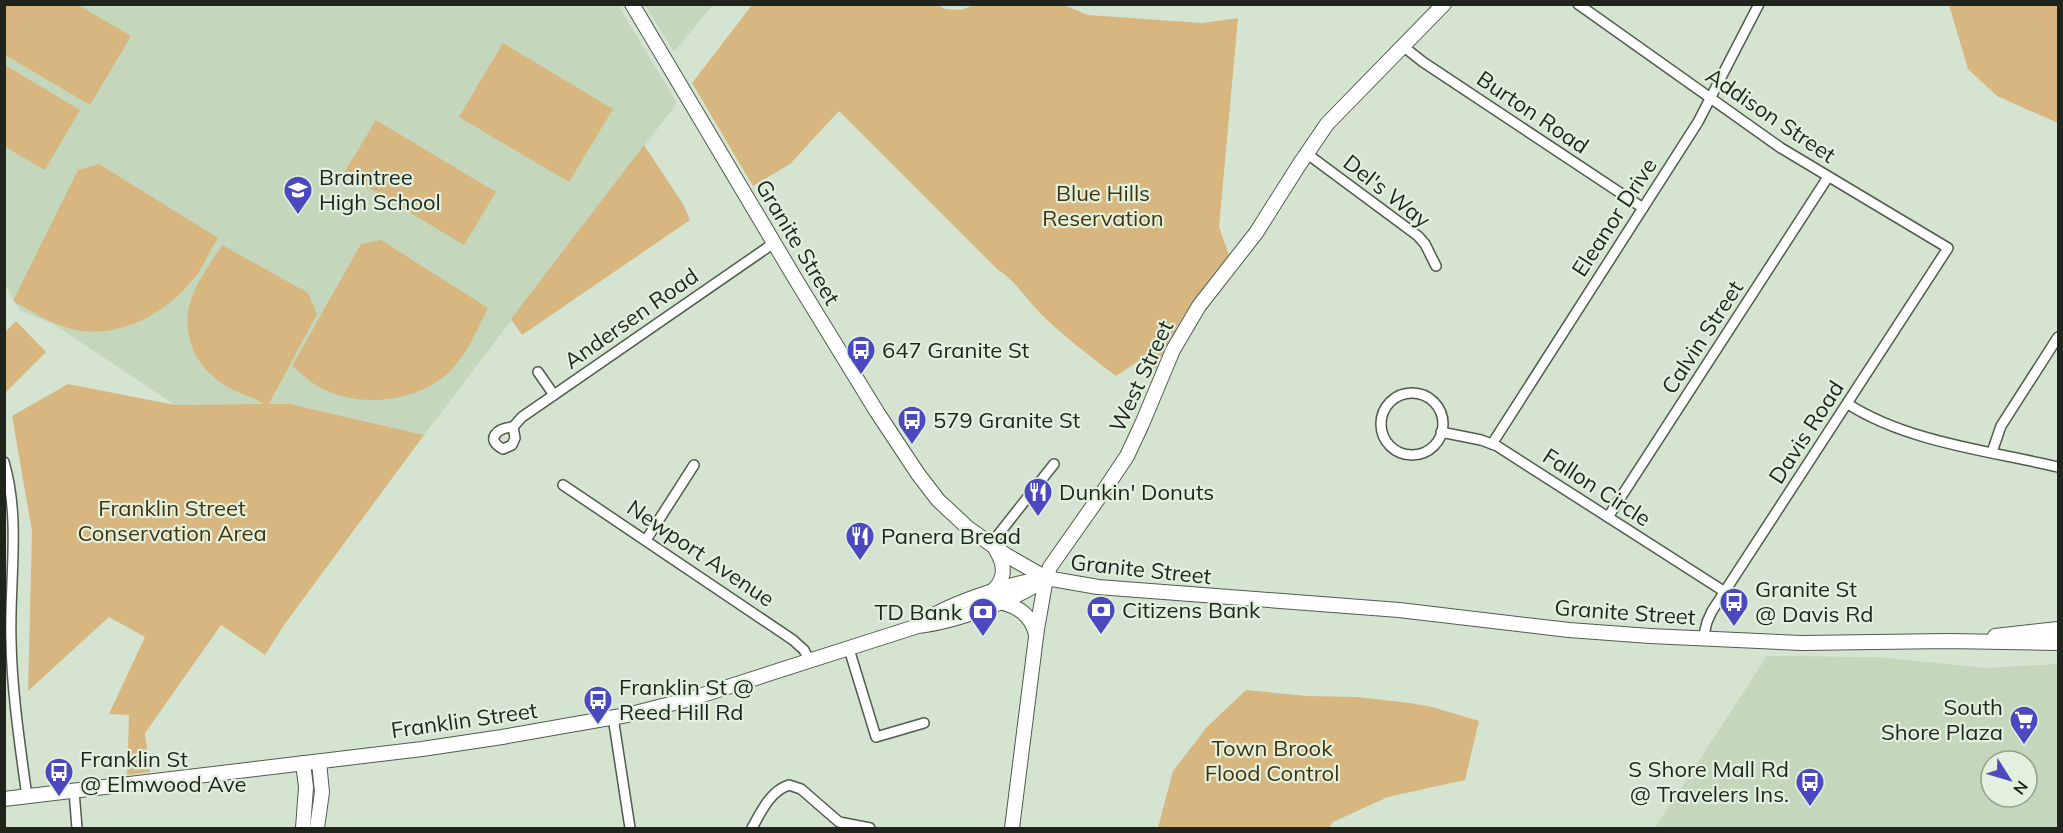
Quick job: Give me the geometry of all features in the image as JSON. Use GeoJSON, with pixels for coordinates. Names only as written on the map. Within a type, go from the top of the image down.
{"type":"FeatureCollection","features":[{"type":"Feature","properties":{"kind":"main road","name":"Granite Street"},"geometry":{"type":"LineString","coordinates":[[632,4],[774,243],[877,412],[918,474],[950,512],[993,546],[1046,578],[1098,587],[1399,610],[1569,630],[1703,639],[1834,643],[1948,641],[2058,643]]}},
{"type":"Feature","properties":{"kind":"main road","name":"West Street"},"geometry":{"type":"LineString","coordinates":[[1012,828],[1036,636],[1046,578],[1055,558],[1111,481],[1126,456],[1173,350],[1194,313],[1256,233],[1306,153],[1343,106],[1404,47],[1444,4]]}},
{"type":"Feature","properties":{"kind":"main road"},"geometry":{"type":"LineString","coordinates":[[993,546],[1003,564],[1003,575],[995,598],[1024,612],[1033,624],[1036,636]]}},
{"type":"Feature","properties":{"kind":"main road","name":"Franklin Street"},"geometry":{"type":"LineString","coordinates":[[4,799],[319,762],[502,737],[613,717],[690,699],[810,662],[918,626],[938,612],[995,598],[1019,583],[1046,578]]}},
{"type":"Feature","properties":{"kind":"main road","name":"Granite Street"},"geometry":{"type":"LineString","coordinates":[[1948,641],[2058,629]]}},
{"type":"Feature","properties":{"kind":"main road"},"geometry":{"type":"LineString","coordinates":[[317,828],[322,792],[319,762]]}},
{"type":"Feature","properties":{"kind":"main road"},"geometry":{"type":"LineString","coordinates":[[303,764],[306,794],[303,828]]}},
{"type":"Feature","properties":{"kind":"street","name":"Addison Street"},"geometry":{"type":"LineString","coordinates":[[1578,4],[1781,148],[1948,248]]}},
{"type":"Feature","properties":{"kind":"street","name":"Eleanor Drive"},"geometry":{"type":"LineString","coordinates":[[1492,444],[1693,131],[1759,4]]}},
{"type":"Feature","properties":{"kind":"street","name":"Burton Road"},"geometry":{"type":"LineString","coordinates":[[1404,47],[1418,59],[1643,208]]}},
{"type":"Feature","properties":{"kind":"street","name":"Del's Way"},"geometry":{"type":"LineString","coordinates":[[1306,153],[1414,233],[1425,244],[1436,266]]}},
{"type":"Feature","properties":{"kind":"street","name":"Calvin Street"},"geometry":{"type":"LineString","coordinates":[[1608,517],[1828,177]]}},
{"type":"Feature","properties":{"kind":"street","name":"Andersen Road"},"geometry":{"type":"LineString","coordinates":[[513,428],[522,417],[774,243]]}},
{"type":"Feature","properties":{"kind":"street","name":"Davis Road"},"geometry":{"type":"LineString","coordinates":[[1703,639],[1709,617],[1948,248]]}},
{"type":"Feature","properties":{"kind":"street"},"geometry":{"type":"LineString","coordinates":[[1992,452],[2001,426],[2058,337]]}},
{"type":"Feature","properties":{"kind":"street"},"geometry":{"type":"LineString","coordinates":[[538,372],[554,395]]}},
{"type":"Feature","properties":{"kind":"street"},"geometry":{"type":"LineString","coordinates":[[1421,394],[1438,407],[1442,419],[1442,432],[1436,444],[1426,452],[1413,455],[1401,453],[1390,446],[1383,435],[1380,423],[1382,414],[1389,403],[1399,395],[1421,394]]}},
{"type":"Feature","properties":{"kind":"street"},"geometry":{"type":"LineString","coordinates":[[1848,404],[1865,414],[1915,435],[2058,467]]}},
{"type":"Feature","properties":{"kind":"street","name":"Fallon Circle"},"geometry":{"type":"LineString","coordinates":[[1442,432],[1492,444],[1725,592]]}},
{"type":"Feature","properties":{"kind":"street"},"geometry":{"type":"LineString","coordinates":[[4,462],[14,523],[12,659],[27,797]]}},
{"type":"Feature","properties":{"kind":"street"},"geometry":{"type":"LineString","coordinates":[[993,546],[1054,464]]}},
{"type":"Feature","properties":{"kind":"street"},"geometry":{"type":"LineString","coordinates":[[646,540],[694,465]]}},
{"type":"Feature","properties":{"kind":"street","name":"Newport Avenue"},"geometry":{"type":"LineString","coordinates":[[563,485],[793,640],[804,650],[810,662]]}},
{"type":"Feature","properties":{"kind":"street"},"geometry":{"type":"LineString","coordinates":[[849,649],[876,736],[924,723]]}},
{"type":"Feature","properties":{"kind":"street"},"geometry":{"type":"LineString","coordinates":[[613,717],[630,828]]}},
{"type":"Feature","properties":{"kind":"street"},"geometry":{"type":"LineString","coordinates":[[752,828],[772,797],[780,789],[789,785],[801,789],[839,822],[870,828]]}},
{"type":"Feature","properties":{"kind":"street"},"geometry":{"type":"LineString","coordinates":[[74,791],[77,828]]}},
{"type":"Feature","properties":{"kind":"shaded area","name":"Braintree High School"},"geometry":{"type":"Polygon","coordinates":[[[4,5],[618,5],[677,103],[424,435],[290,404],[175,405],[53,324],[20,311],[5,285],[4,5]]]}},
{"type":"Feature","properties":{"kind":"shaded area"},"geometry":{"type":"Polygon","coordinates":[[[645,5],[713,5],[674,52],[645,5]]]}},
{"type":"Feature","properties":{"kind":"shaded area"},"geometry":{"type":"Polygon","coordinates":[[[1767,656],[1875,657],[1986,668],[2058,664],[2058,828],[1655,828],[1767,656]]]}},
{"type":"Feature","properties":{"kind":"green space"},"geometry":{"type":"Polygon","coordinates":[[[5,4],[78,5],[131,36],[90,105],[5,55],[5,4]]]}},
{"type":"Feature","properties":{"kind":"green space","name":"Blue Hills Reservation"},"geometry":{"type":"Polygon","coordinates":[[[752,5],[938,5],[945,9],[961,10],[974,5],[1064,5],[1088,15],[1202,23],[1238,18],[1219,227],[1229,255],[1180,323],[1156,369],[1140,360],[1116,376],[1077,346],[1040,313],[1009,278],[997,269],[839,111],[790,164],[753,186],[692,83],[752,5]]]}},
{"type":"Feature","properties":{"kind":"green space"},"geometry":{"type":"Polygon","coordinates":[[[1949,5],[2058,5],[2058,123],[1997,96],[1968,69],[1949,5]]]}},
{"type":"Feature","properties":{"kind":"green space"},"geometry":{"type":"Polygon","coordinates":[[[503,43],[613,109],[569,182],[459,117],[503,43]]]}},
{"type":"Feature","properties":{"kind":"green space"},"geometry":{"type":"Polygon","coordinates":[[[5,65],[80,110],[45,170],[5,147],[5,65]]]}},
{"type":"Feature","properties":{"kind":"green space"},"geometry":{"type":"Polygon","coordinates":[[[376,120],[496,192],[464,245],[344,173],[376,120]]]}},
{"type":"Feature","properties":{"kind":"green space"},"geometry":{"type":"Polygon","coordinates":[[[644,145],[683,204],[690,220],[522,335],[511,319],[644,145]]]}},
{"type":"Feature","properties":{"kind":"green space"},"geometry":{"type":"Polygon","coordinates":[[[99,164],[218,238],[195,277],[167,305],[154,314],[124,327],[92,332],[60,325],[13,301],[78,170],[99,164]]]}},
{"type":"Feature","properties":{"kind":"green space"},"geometry":{"type":"Polygon","coordinates":[[[381,240],[488,308],[462,357],[437,381],[406,396],[371,400],[353,399],[321,388],[292,366],[361,244],[381,240]]]}},
{"type":"Feature","properties":{"kind":"green space","name":"Franklin Street Conservation Area"},"geometry":{"type":"Polygon","coordinates":[[[222,245],[308,293],[317,314],[269,404],[290,404],[424,435],[284,625],[265,655],[221,625],[145,733],[150,772],[127,775],[129,715],[109,714],[145,637],[109,617],[28,691],[32,531],[12,416],[68,384],[175,405],[264,404],[214,378],[200,362],[191,344],[188,323],[190,303],[202,277],[222,245]]]}},
{"type":"Feature","properties":{"kind":"green space"},"geometry":{"type":"Polygon","coordinates":[[[16,321],[46,352],[5,393],[5,332],[16,321]]]}},
{"type":"Feature","properties":{"kind":"green space","name":"Town Brook Flood Control"},"geometry":{"type":"Polygon","coordinates":[[[1246,690],[1410,703],[1479,721],[1465,780],[1388,797],[1333,822],[1329,828],[1158,828],[1173,771],[1207,727],[1246,690]]]}},
{"type":"Feature","properties":{"kind":"place","name":"Braintree High School"},"geometry":{"type":"Point","coordinates":[298,216]}},
{"type":"Feature","properties":{"kind":"place","name":"647 Granite St"},"geometry":{"type":"Point","coordinates":[861,376]}},
{"type":"Feature","properties":{"kind":"place","name":"579 Granite St"},"geometry":{"type":"Point","coordinates":[912,446]}},
{"type":"Feature","properties":{"kind":"place","name":"Dunkin' Donuts"},"geometry":{"type":"Point","coordinates":[1038,518]}},
{"type":"Feature","properties":{"kind":"place","name":"Panera Bread"},"geometry":{"type":"Point","coordinates":[860,562]}},
{"type":"Feature","properties":{"kind":"place","name":"Granite St @ Davis Rd"},"geometry":{"type":"Point","coordinates":[1734,628]}},
{"type":"Feature","properties":{"kind":"place","name":"Citizens Bank"},"geometry":{"type":"Point","coordinates":[1101,636]}},
{"type":"Feature","properties":{"kind":"place","name":"TD Bank"},"geometry":{"type":"Point","coordinates":[983,638]}},
{"type":"Feature","properties":{"kind":"place","name":"Franklin St @ Reed Hill Rd"},"geometry":{"type":"Point","coordinates":[598,726]}},
{"type":"Feature","properties":{"kind":"place","name":"South Shore Plaza"},"geometry":{"type":"Point","coordinates":[2024,746]}},
{"type":"Feature","properties":{"kind":"place","name":"Franklin St @ Elmwood Ave"},"geometry":{"type":"Point","coordinates":[59,798]}},
{"type":"Feature","properties":{"kind":"place","name":"S Shore Mall Rd @ Travelers Ins."},"geometry":{"type":"Point","coordinates":[1810,808]}}]}
